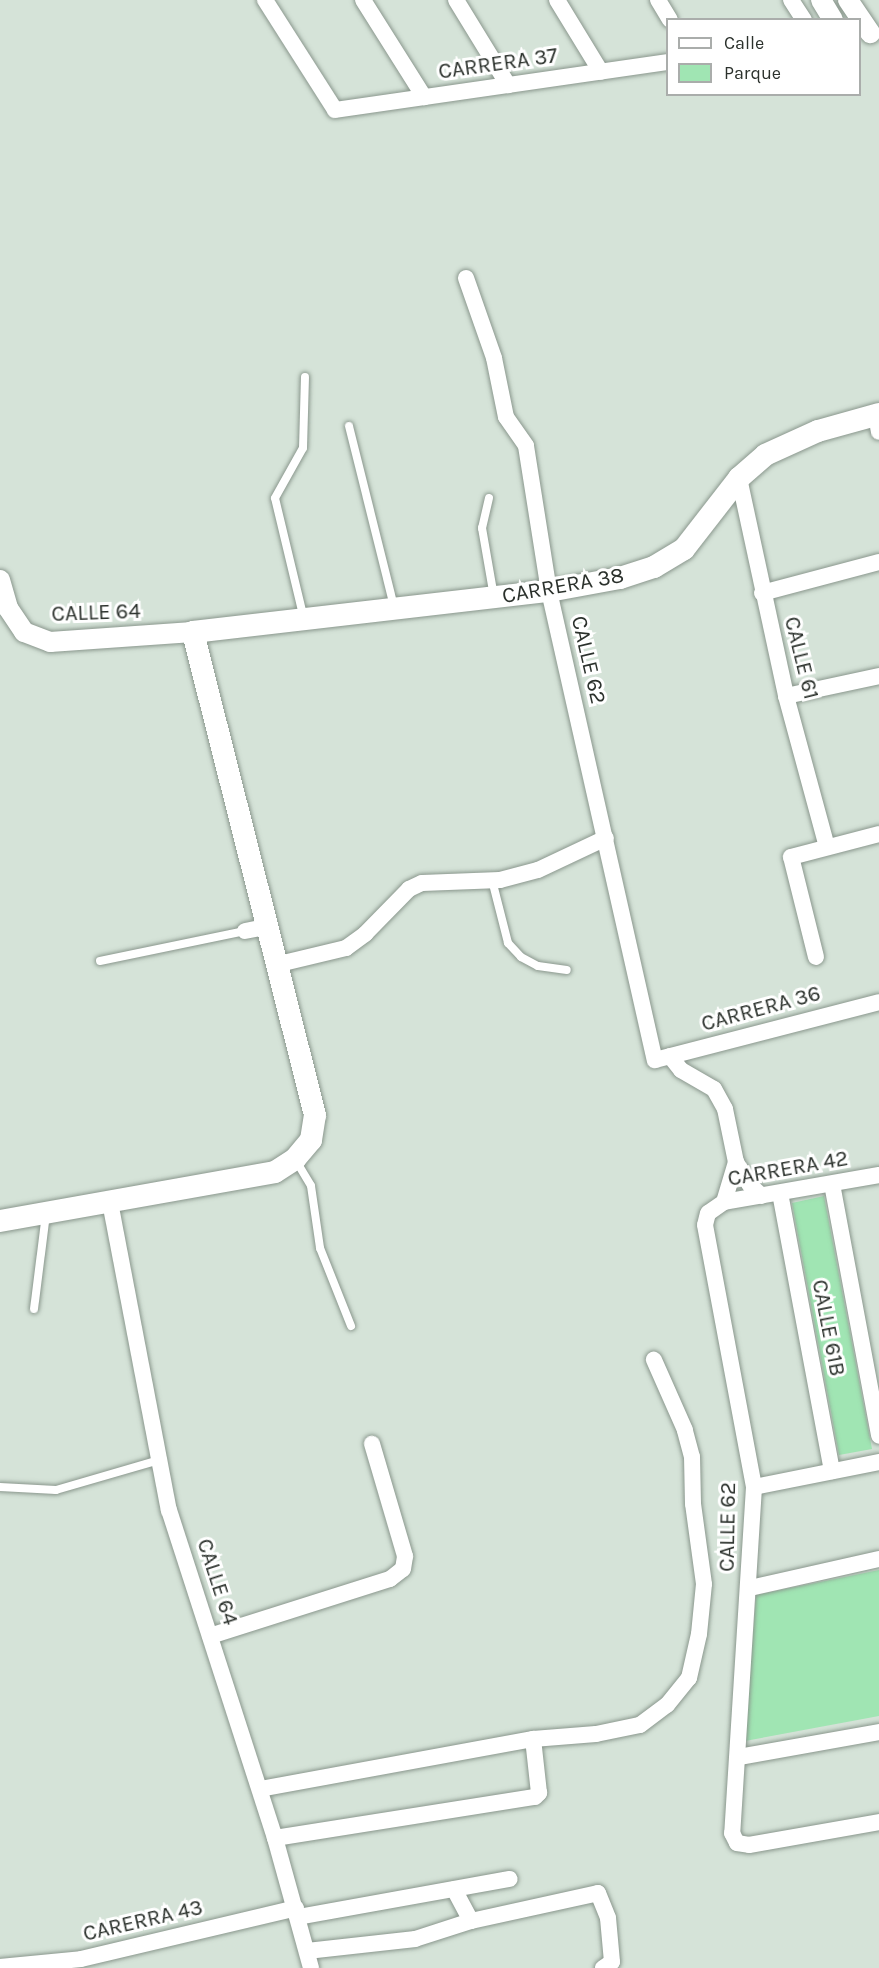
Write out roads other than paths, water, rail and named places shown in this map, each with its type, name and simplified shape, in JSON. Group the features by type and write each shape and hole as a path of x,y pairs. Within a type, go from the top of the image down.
{"main road":[{"name":"CARRERA 38","path":"192,632 494,598 620,579 654,567 684,549 739,478 765,455 790,441 878,420"},
{"path":"0,1221 275,1172 295,1159 311,1140 315,1116 275,965 255,929 192,632"}],"street":[{"path":"363,0 424,97"},
{"path":"456,0 508,85"},
{"path":"556,0 601,72"},
{"path":"658,0 669,18"},
{"path":"791,0 803,18"},
{"path":"821,0 832,18"},
{"path":"848,0 859,18"},
{"name":"CARRERA 37","path":"267,1 335,110 666,62"},
{"name":"CALLE 62","path":"465,278 494,358 506,417 526,446 549,591 606,838 663,1058"},
{"name":"CALLE 61","path":"739,478 786,696 827,847"},
{"path":"762,592 879,562"},
{"name":"CALLE 64","path":"0,580 7,617 24,632 50,642 192,632"},
{"path":"786,696 879,676"},
{"path":"816,957 791,856 879,834"},
{"path":"275,965 346,948 409,889 422,883 492,880 538,870 606,838"},
{"name":"CARRERA 36","path":"663,1058 879,1002"},
{"path":"663,1058 714,1089 725,1109 736,1162 750,1185 762,1196"},
{"path":"724,1202 736,1162"},
{"name":"CARRERA 42","path":"708,1213 724,1202 879,1175"},
{"path":"832,1184 879,1436"},
{"name":"CALLE 61B","path":"780,1193 832,1471"},
{"name":"CALLE 64","path":"110,1202 169,1510 260,1789 311,1968"},
{"name":"CALLE 62","path":"708,1213 705,1225 754,1487 750,1588 732,1833 737,1843 749,1845 879,1822"},
{"path":"260,1789 533,1739 596,1734 640,1725 667,1706 689,1678 699,1634 704,1584 692,1457 685,1430 654,1360"},
{"path":"210,1636 390,1579 403,1569 405,1556 372,1444"},
{"path":"754,1487 879,1462"},
{"path":"750,1588 879,1559"},
{"path":"738,1757 879,1732"},
{"path":"275,1838 535,1797 539,1793 533,1739"},
{"name":"CARERRA 43","path":"0,1967 81,1959 297,1913 510,1879"},
{"path":"454,1889 471,1921"},
{"path":"307,1951 407,1941 471,1921 598,1893 608,1918 612,1962 603,1968"}],"lane":[{"path":"304,619 275,498 303,448 305,377"},
{"path":"349,426 395,609"},
{"path":"489,498 482,528 494,598"},
{"path":"492,880 508,943 521,957 538,966 567,970"},
{"path":"100,961 255,929"},
{"path":"295,1159 311,1186 320,1248 351,1326"},
{"path":"34,1309 46,1213"},
{"path":"0,1487 56,1490 159,1460"}]}
